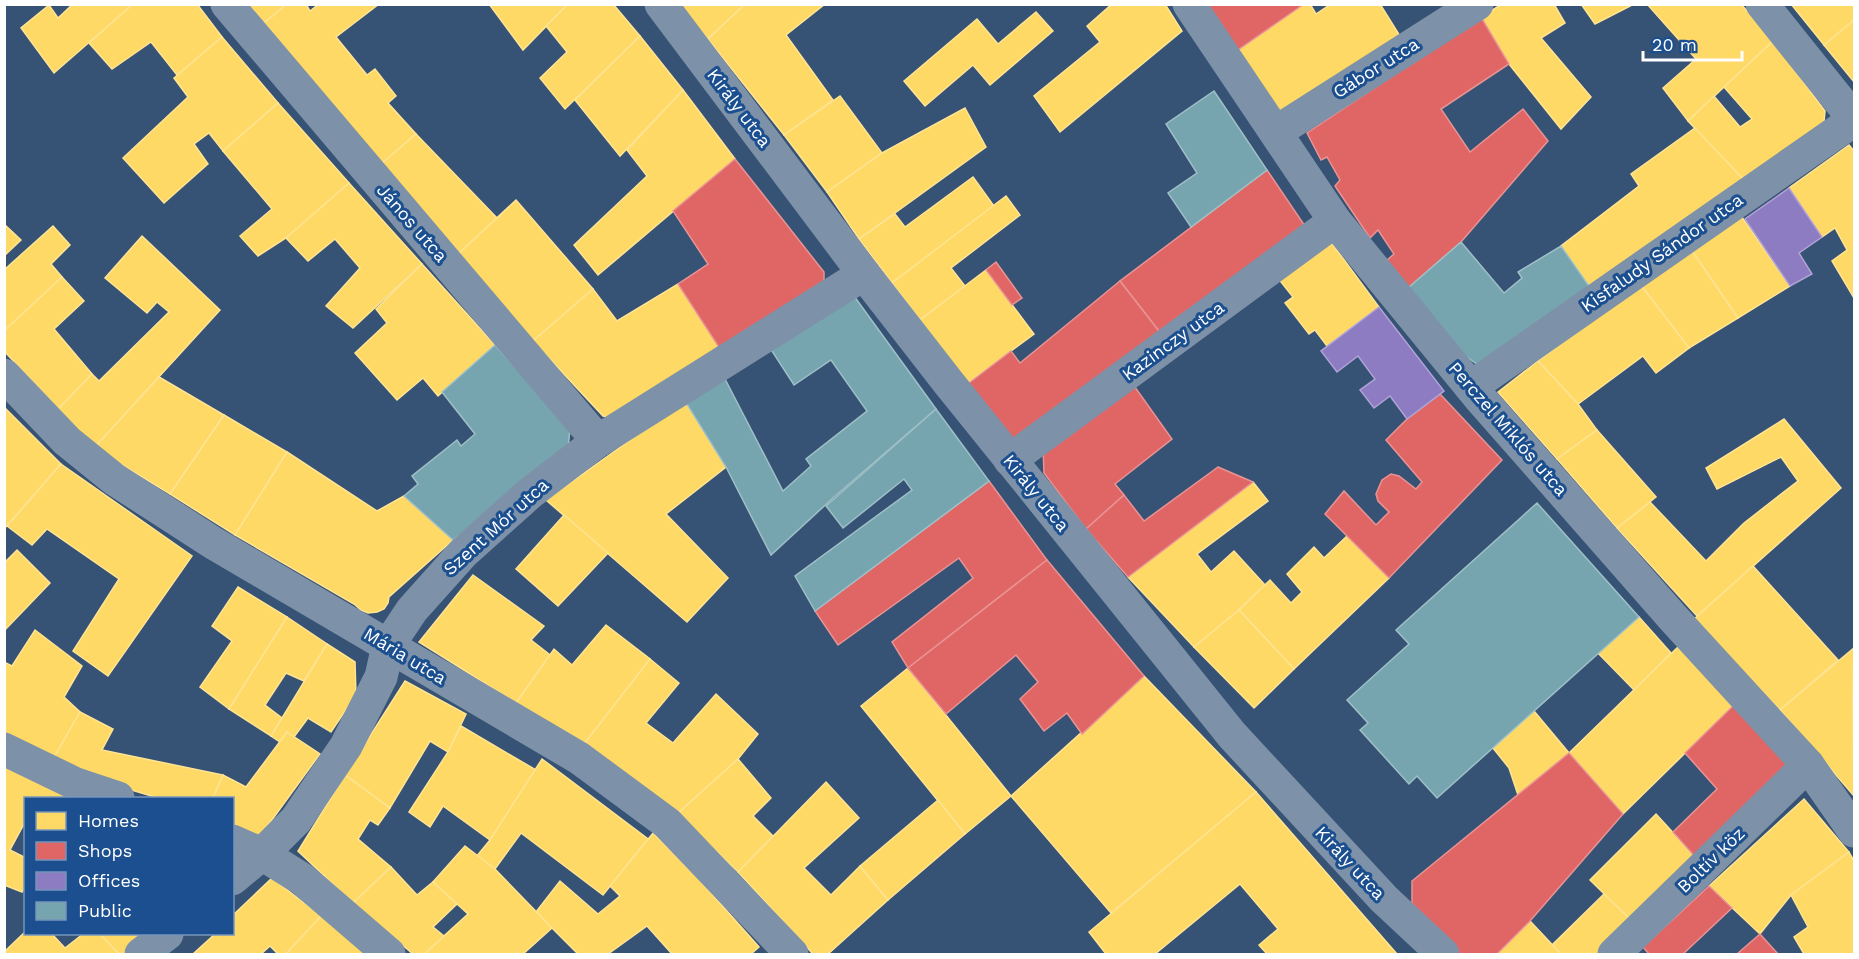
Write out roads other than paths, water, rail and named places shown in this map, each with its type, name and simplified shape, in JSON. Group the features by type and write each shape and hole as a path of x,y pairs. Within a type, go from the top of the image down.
{"street":[{"name":"János utca","path":"227,4 598,441"},
{"name":"Király utca","path":"661,4 864,274 1010,460 1232,735 1384,899 1443,954"},
{"name":"Perczel Miklós utca","path":"1189,4 1335,221 1470,387 1674,619 1808,765 1854,831"},
{"name":"Gábor utca","path":"1276,132 1477,4"},
{"path":"1762,4 1854,119"},
{"name":"Kisfaludy Sándor utca","path":"1470,387 1854,119"},
{"name":"Kazinczy utca","path":"1010,460 1335,221"},
{"name":"Szent Mór utca","path":"234,877 262,855 296,820 346,746 381,677 388,646 412,610 463,553 530,493 598,441 864,274"},
{"name":"Mária utca","path":"4,375 67,441 114,478 215,544 579,758 667,823 792,954"},
{"path":"4,749 76,784 115,797"},
{"name":"Boltív köz","path":"1614,954 1808,765"},
{"path":"234,842 262,855 302,879 388,954"},
{"path":"141,954 164,935"}]}
